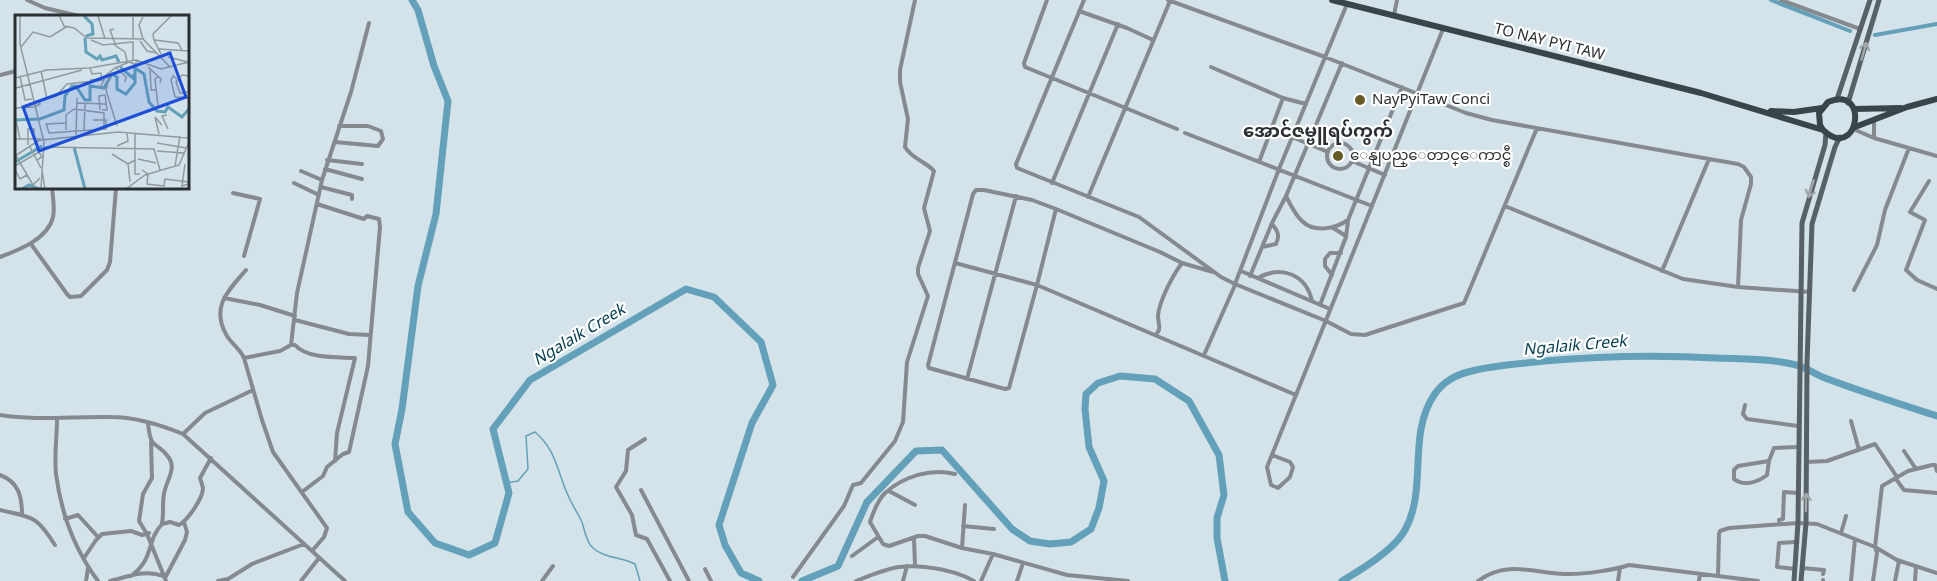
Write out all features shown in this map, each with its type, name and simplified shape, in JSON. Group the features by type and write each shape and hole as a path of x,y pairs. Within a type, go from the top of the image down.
{"main road":[{"name":"TO NAY PYI TAW","path":"1332,0 1761,110"},
{"path":"1837,99 1870,0"},
{"path":"1848,103 1879,0"},
{"path":"1794,581 1798,523 1802,223 1825,145 1824,132 1819,119 1822,108 1828,102 1837,99 1848,103 1854,109 1856,120 1854,128"},
{"path":"1761,110 1840,137 1874,120 1937,99"},
{"path":"1854,109 1908,107"},
{"path":"1761,110 1794,112 1822,108"},
{"path":"1801,581 1806,523 1807,382 1812,224 1840,137"}],"street":[{"path":"27,0 45,8 76,15"},
{"path":"793,578 844,506 853,486 861,483 895,441 903,422 907,362 928,296 918,274 918,268 930,231 924,208 934,171 930,166 914,157 905,147 908,118 900,82 900,70 915,0"},
{"path":"1047,0 1023,65 1025,67 1177,129"},
{"path":"1084,0 1016,165 1018,169 1139,217 1214,272 1235,284 1326,321 1351,334 1365,335 1464,303 1537,128"},
{"path":"1089,197 1169,0 1342,63 1466,113 1492,120 1738,164 1744,167 1752,177 1741,220 1738,287"},
{"path":"1394,16 1397,0"},
{"path":"1781,0 1861,30"},
{"path":"1204,355 1241,272 1292,137 1347,4"},
{"path":"1079,11 1118,24 1153,40"},
{"path":"291,345 297,293 322,180 351,92 369,22"},
{"path":"1052,183 1118,24"},
{"path":"1272,455 1290,462 1293,467 1290,477 1278,488 1271,485 1267,470 1272,455 1443,29"},
{"path":"1250,276 1272,223 1310,144 1342,63"},
{"path":"1211,67 1283,98 1306,104"},
{"path":"0,75 15,71"},
{"path":"1320,305 1341,253 1348,220 1402,87"},
{"path":"1259,162 1283,98"},
{"path":"1874,120 1874,138"},
{"path":"335,142 378,146 383,139 381,130 368,126 339,126"},
{"path":"1854,128 1874,138 1937,156"},
{"path":"1185,133 1372,206"},
{"path":"1292,137 1328,152"},
{"path":"1343,144 1352,153 1352,161 1342,169 1333,167 1328,160 1328,152 1335,145 1343,144"},
{"path":"1854,290 1877,245 1885,210 1909,148"},
{"path":"1662,271 1709,159"},
{"path":"327,160 362,164"},
{"path":"1352,161 1385,175"},
{"path":"325,169 362,179"},
{"path":"301,171 322,180"},
{"path":"1929,181 1910,212 1925,220 1906,270 1917,280 1937,289"},
{"path":"294,183 319,195"},
{"path":"321,187 352,195 352,199"},
{"path":"0,257 31,244 47,228 54,214 52,189"},
{"path":"31,244 67,294 70,297 81,296 102,277 110,262 116,189"},
{"path":"1056,209 1009,388 1005,389 968,379 928,366 974,191 981,189 1016,196 1056,209 1182,263 1214,272"},
{"path":"233,193 260,199 244,256"},
{"path":"968,379 1016,196"},
{"path":"1286,196 1303,223 1317,228 1333,228 1348,220"},
{"path":"302,492 323,476 327,467 349,452 368,366 373,285 378,257 379,219 367,216 364,219 317,204"},
{"path":"1505,206 1694,282 1800,293 1810,292"},
{"path":"1279,208 1294,211"},
{"path":"1262,247 1276,244 1278,233 1272,223"},
{"path":"1333,228 1346,237"},
{"path":"1332,275 1325,266 1325,259 1330,253 1341,253"},
{"path":"955,263 1037,285 1296,396"},
{"path":"1156,335 1159,330 1160,308 1173,274 1182,263"},
{"path":"1801,264 1811,264"},
{"path":"246,270 224,297 220,308 221,318 227,335 244,358 273,452 327,528 321,541 312,551"},
{"path":"1241,272 1330,309"},
{"path":"1257,279 1266,273 1276,272 1297,278 1303,281 1312,302"},
{"path":"224,297 260,305 349,334 370,335"},
{"path":"244,358 280,351 295,345 307,354 355,358 337,433 335,462"},
{"path":"183,434 205,413 253,390"},
{"path":"1745,405 1743,414 1747,419 1798,426"},
{"path":"0,415 37,419 112,417 148,423 183,434 345,581"},
{"path":"57,419 56,474 65,519 88,567 98,581"},
{"path":"1851,421 1859,450"},
{"path":"148,423 152,478 143,494 139,521 147,534 165,579"},
{"path":"645,439 628,450 626,471 616,487 632,515 636,535 647,539 670,581"},
{"path":"84,558 102,534 134,532 142,535 156,530 162,524 164,495 172,466 170,458 151,442"},
{"path":"1807,462 1827,461 1875,444 1904,490 1937,493"},
{"path":"1769,461 1738,466 1734,470 1734,479 1744,484 1763,478 1767,475 1774,448 1798,447"},
{"path":"1904,452 1916,469"},
{"path":"162,524 179,525 184,522 201,495 203,487 200,478 211,458"},
{"path":"206,470 219,465"},
{"path":"1873,581 1882,486 1916,469 1935,465 1937,471"},
{"path":"955,474 946,471 919,474 889,491 877,505 870,522 883,544 889,546 918,536 925,536 1067,575 1128,581"},
{"path":"0,475 6,477 21,493 22,515"},
{"path":"641,490 689,581"},
{"path":"889,491 915,505"},
{"path":"1780,524 1779,520 1783,519 1784,492 1798,493"},
{"path":"962,548 965,506"},
{"path":"0,510 39,522 55,545"},
{"path":"164,513 175,524"},
{"path":"65,519 78,515 98,537"},
{"path":"1841,533 1846,516"},
{"path":"165,579 185,540 187,532 184,522"},
{"path":"1718,576 1720,531 1729,528 1798,523 1817,524 1875,547 1899,561 1937,573"},
{"path":"142,526 156,530"},
{"path":"134,532 142,526"},
{"path":"963,526 994,529"},
{"path":"130,576 142,566 151,548 156,530"},
{"path":"852,556 878,537"},
{"path":"914,539 915,565"},
{"path":"1851,581 1855,539"},
{"path":"1795,569 1778,567 1779,543 1797,542"},
{"path":"218,581 228,579 252,564 304,544"},
{"path":"981,581 993,554"},
{"path":"301,581 320,558"},
{"path":"1895,581 1899,561"},
{"path":"1017,581 1023,563"},
{"path":"856,581 885,569 915,565 961,573 974,581"},
{"path":"1478,581 1486,575 1506,568 1569,574 1629,565 1758,581"},
{"path":"542,581 553,566"},
{"path":"903,581 907,566"},
{"path":"86,581 88,567"},
{"path":"1916,567 1916,581"},
{"path":"1618,581 1620,568"},
{"path":"1802,568 1824,570 1823,574"},
{"path":"705,569 711,581"},
{"path":"110,581 151,573 165,579"},
{"path":"1699,581 1700,574"}],"waterway":[{"name":"Ngalaik Creek","path":"412,0 418,10 434,66 448,101 436,214 418,286 402,409 395,444 408,512 435,543 469,555 495,543 509,493 493,429 530,380 686,289 714,297 761,342 773,385 752,423 719,525 725,545 741,573 759,581"},
{"path":"1771,0 1850,31"},
{"path":"1875,35 1937,24"},
{"name":"Ngalaik Creek","path":"1342,581 1386,552 1405,530 1412,514 1421,427 1426,411 1434,395 1442,386 1466,372 1508,365 1608,357 1673,356 1764,360 1796,365 1825,378 1937,416"},
{"name":"Ngalaik Creek","path":"802,581 838,566 867,502 916,451 942,450 1012,529 1030,541 1050,544 1071,542 1091,529 1099,508 1104,481 1089,447 1085,409 1086,394 1098,383 1120,376 1155,379 1189,401 1219,455 1224,495 1217,518 1217,538 1225,581"},
{"path":"507,483 518,481 528,469 526,436 535,432 552,453 591,546 602,554 635,564 640,581"}],"place":[{"name":"NayPyiTaw Conci","path":"1360,100"},
{"name":"ေနျပည္ေတာင္ေကာင္စီ","path":"1338,156"}],"district":[{"name":"အောင်ဇမ္ဗူရပ်ကွက်","path":"1318,132"}]}
